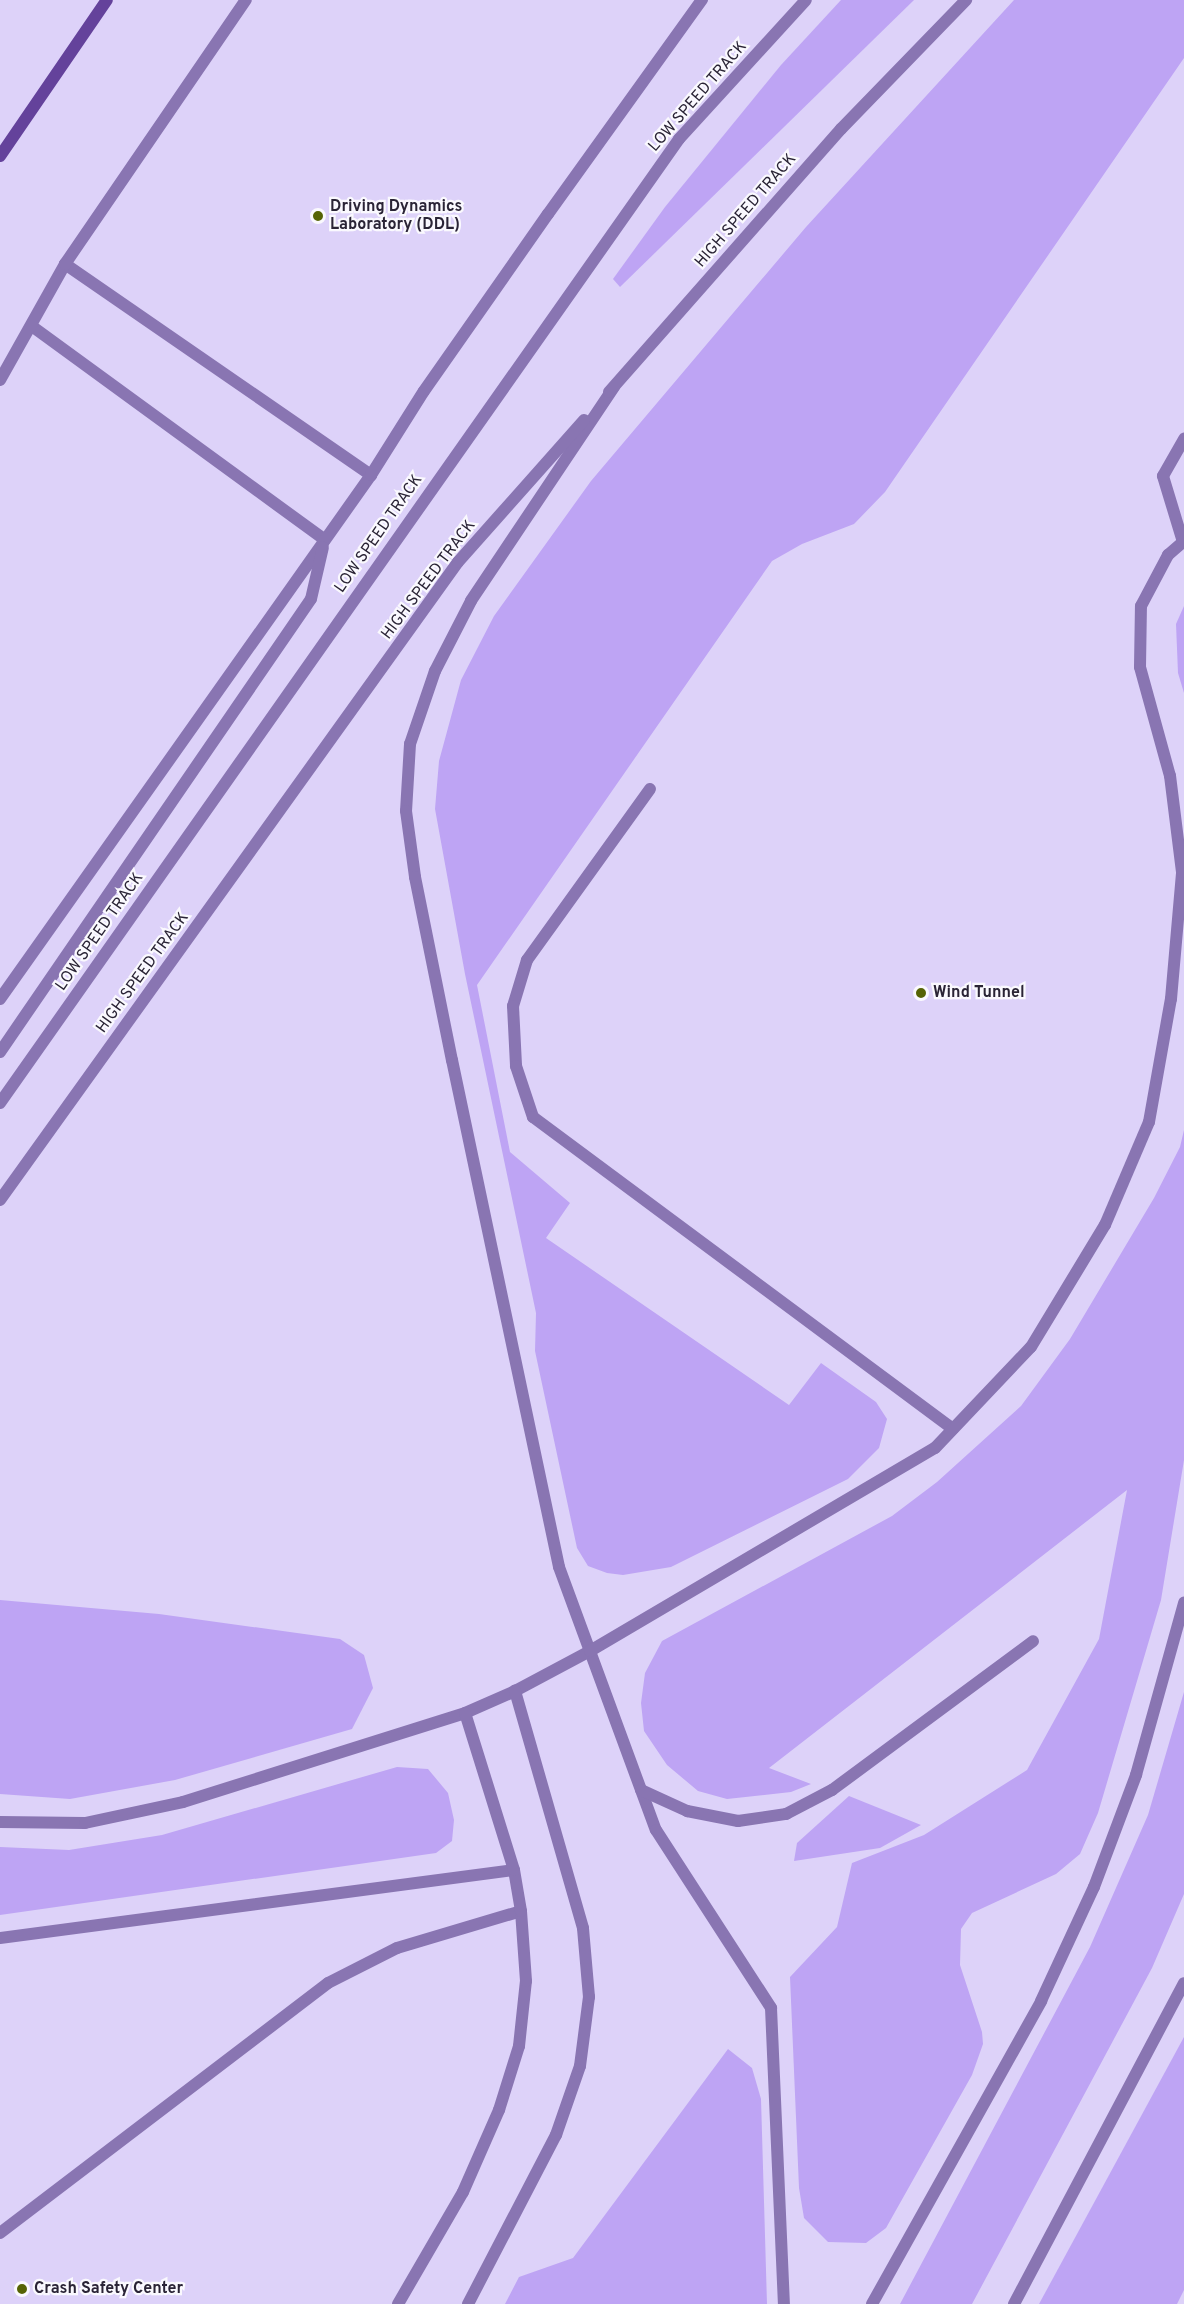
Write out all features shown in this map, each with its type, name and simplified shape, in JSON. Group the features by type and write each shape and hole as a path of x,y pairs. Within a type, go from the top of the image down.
{"main road":[{"path":"0,156 107,0"}],"lane":[{"path":"0,380 33,327 65,264 246,0"},
{"path":"0,999 371,475 430,382 702,0"},
{"name":"LOW SPEED TRACK","path":"0,1103 678,139 806,0"},
{"name":"HIGH SPEED TRACK","path":"0,1200 458,562 841,129 966,0"},
{"path":"65,264 371,475"},
{"path":"33,327 325,540"},
{"path":"614,387 471,601 435,670 410,744 406,811 415,877 449,1048 559,1567 656,1830 771,2008 784,2304"},
{"path":"0,1822 85,1823 183,1802 465,1713 515,1691 590,1651 935,1448 1031,1347 1105,1225 1149,1122 1171,999 1182,872 1170,776 1140,667 1141,606 1168,555 1183,541 1163,476 1184,439"},
{"path":"0,1052 311,599 325,540"},
{"path":"650,789 527,960 513,1006 516,1066 533,1117 953,1429"},
{"path":"872,2304 1041,2001 1094,1887 1136,1775 1184,1603"},
{"path":"641,1790 687,1811 738,1821 786,1814 832,1790 1033,1641"},
{"path":"468,2304 556,2135 580,2066 590,1996 583,1929 515,1691"},
{"path":"398,2304 463,2192 499,2110 519,2046 526,1981 521,1911 514,1870 465,1713"},
{"path":"0,1938 514,1870"},
{"path":"0,2233 328,1983 397,1948 521,1911"},
{"path":"1014,2304 1184,1983"}],"shaded area":[{"path":"841,0 914,0 620,287 613,279 665,207 781,65"},
{"path":"1014,0 1184,0 1184,58 885,492 854,524 802,544 772,561 477,985 510,1152 570,1203 546,1238 789,1405 821,1363 876,1402 887,1419 879,1448 848,1479 671,1567 623,1575 607,1573 588,1566 577,1548 535,1351 536,1313 465,974 435,809 439,761 461,680 494,616 591,481 806,227"},
{"path":"1184,606 1184,693 1178,673 1176,624"},
{"path":"1184,1130 1184,1460 1161,1600 1098,1813 1080,1854 1056,1874 972,1913 961,1929 960,1965 982,2032 983,2044 972,2075 886,2228 866,2243 828,2242 804,2218 799,2188 790,1977 837,1927 852,1863 924,1835 1027,1770 1099,1639 1127,1490 769,1768 811,1784 791,1792 727,1799 698,1791 667,1765 644,1731 641,1703 645,1673 662,1641 892,1516 937,1482 1021,1406 1070,1339 1154,1198 1180,1147"},
{"path":"0,1600 159,1614 340,1639 364,1655 373,1688 352,1729 175,1780 70,1799 0,1794"},
{"path":"1184,1692 1184,1894 1152,1968 972,2304 900,2304 1090,1947 1148,1815"},
{"path":"397,1767 428,1769 448,1793 454,1820 452,1841 436,1853 0,1915 0,1847 69,1850 162,1835"},
{"path":"849,1796 921,1825 880,1848 794,1861 797,1843"},
{"path":"1184,2037 1184,2290 1177,2304 1039,2304"},
{"path":"728,2049 752,2068 761,2099 767,2304 505,2304 519,2277 573,2258"}],"place":[{"name":"Driving Dynamics Laboratory (DDL)","path":"318,216"},
{"name":"Wind Tunnel","path":"921,993"},
{"name":"Crash Safety Center","path":"22,2289"}]}
